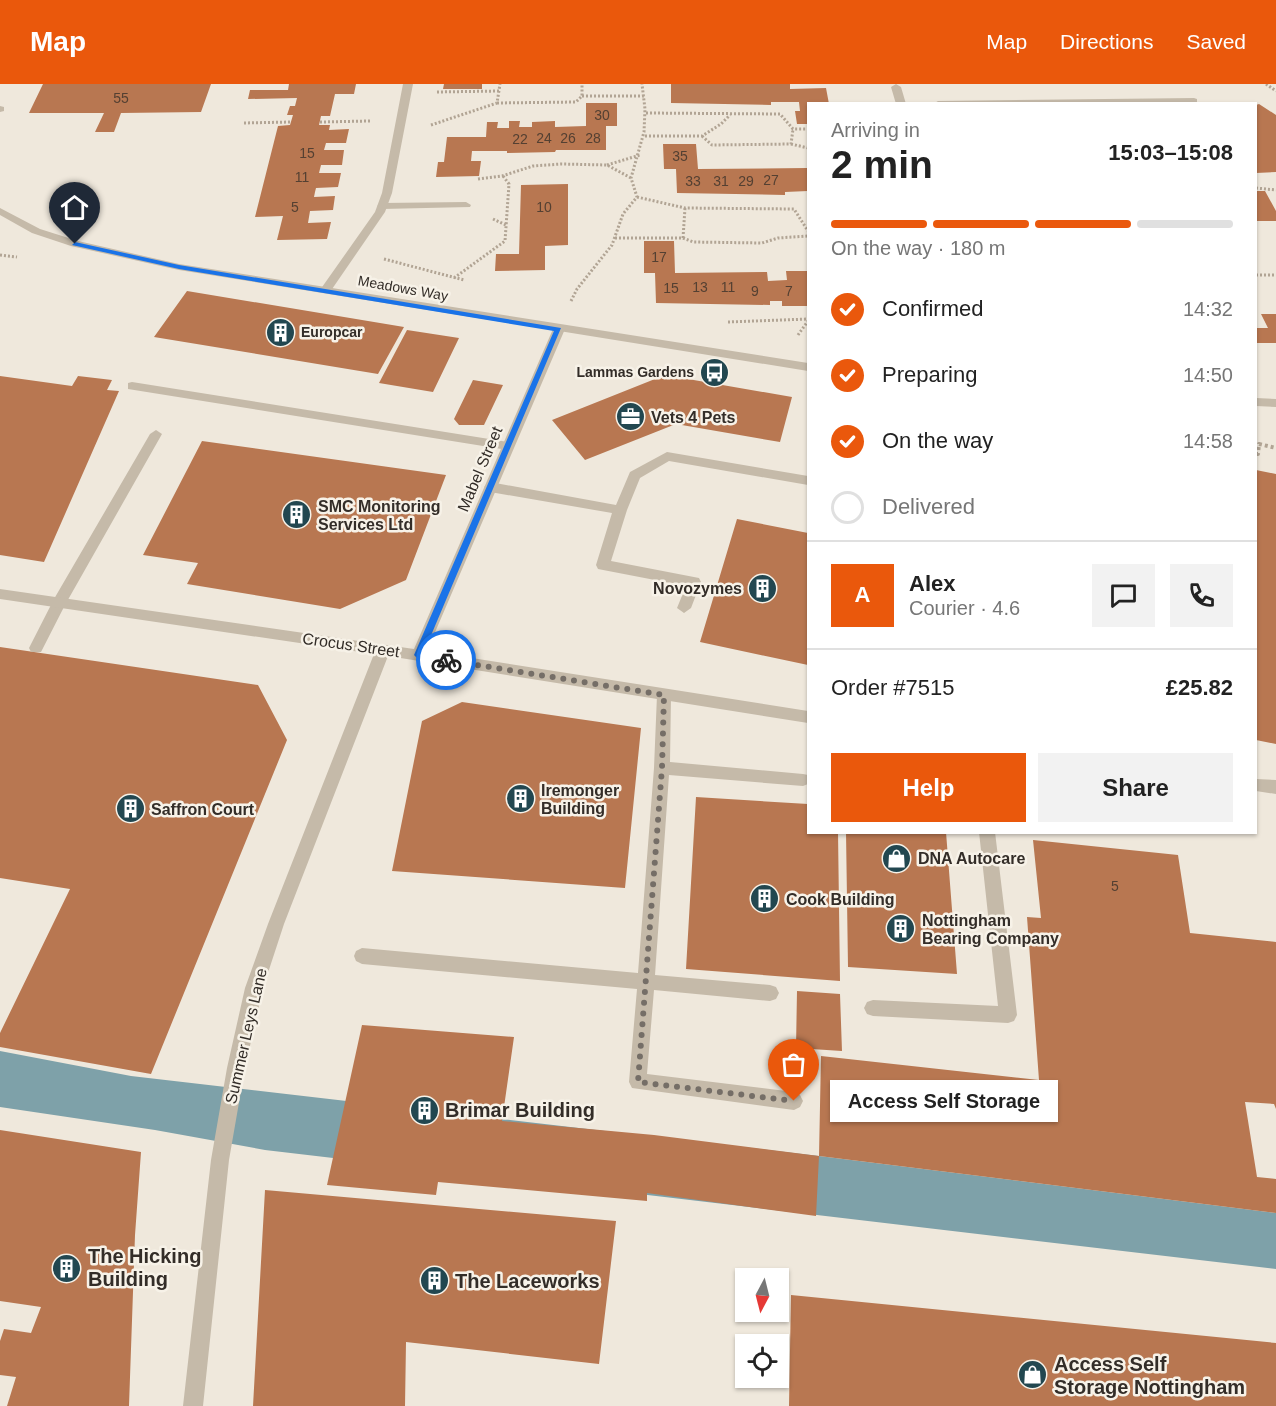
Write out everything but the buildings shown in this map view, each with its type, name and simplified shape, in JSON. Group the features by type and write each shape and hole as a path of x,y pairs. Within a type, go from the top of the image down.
{"street":[{"path":"896,87 900,102"},
{"path":"326,290 382,206 387,193 407,88"},
{"path":"1136,102 1194,101"},
{"path":"382,206 466,205"},
{"name":"Meadows Way","path":"0,210 36,231 92,248 179,267 807,367"},
{"name":"Mabel Street","path":"418,655 559,329"},
{"path":"132,386 508,446"},
{"path":"1257,402 1276,403"},
{"path":"36,648 59,603 156,434"},
{"path":"684,608 694,582 603,565 620,510 635,475 667,456 807,480"},
{"path":"490,487 620,510"},
{"name":"Crocus Street","path":"0,594 418,655 807,717"},
{"name":"Summer Leys Lane","path":"194,1406 220,1160 236,1068 254,988 276,924 383,650"},
{"path":"664,695 662,768 638,1082 794,1101"},
{"path":"662,768 803,780"},
{"path":"1257,785 1276,787"},
{"path":"873,1008 1008,1015 987,834"},
{"path":"362,956 770,993"}],"path":[{"path":"497,103 500,84"},
{"path":"582,84 582,96"},
{"path":"637,197 631,178 641,155 645,136 646,113 642,84"},
{"path":"1266,84 1276,91"},
{"path":"407,88 499,91"},
{"path":"397,139 454,116 497,103 569,104 576,102 582,96 645,96"},
{"path":"646,113 780,114 793,129 791,144"},
{"path":"645,136 702,136 721,124 731,114"},
{"path":"320,122 400,120"},
{"path":"244,123 291,122"},
{"path":"793,129 807,129"},
{"path":"702,136 712,145 791,144 807,148"},
{"path":"470,179 502,176 534,166 607,165 641,155"},
{"path":"607,165 631,178"},
{"path":"454,278 505,241 509,184 502,176"},
{"path":"1257,188 1276,190"},
{"path":"637,197 685,208 794,209 807,229"},
{"path":"559,329 577,289 612,245 623,214 637,197"},
{"path":"683,238 685,208"},
{"path":"615,238 683,238 693,242 762,243 778,238 807,236"},
{"path":"1257,275 1276,275"},
{"path":"728,322 807,320"},
{"path":"797,335 807,321"},
{"path":"1257,454 1258,444 1276,448"}],"water":[{"path":"0,1051 131,1076 819,1156 1276,1213 1276,1269 265,1150 155,1130 0,1107"}],"way so far":[{"path":"446,660 664,695 662,768 638,1082 794,1101"}],"place":[{"name":"Europcar","path":"280,332"},
{"name":"Lammas Gardens","path":"715,372"},
{"name":"Vets 4 Pets","path":"630,417"},
{"name":"SMC Monitoring Services Ltd","path":"297,515"},
{"name":"Novozymes","path":"763,588"},
{"name":"Iremonger Building","path":"520,799"},
{"name":"Saffron Court","path":"130,809"},
{"name":"DNA Autocare","path":"897,858"},
{"name":"Cook Building","path":"765,899"},
{"name":"Nottingham Bearing Company","path":"901,929"},
{"name":"Access Self Storage","path":"794,1101"},
{"name":"Brimar Building","path":"424,1110"},
{"name":"The Hicking Building","path":"67,1268"},
{"name":"The Laceworks","path":"434,1281"},
{"name":"Access Self Storage Nottingham","path":"1033,1375"}],"route":[{"path":"75,244 179,267 559,329 418,655 446,660"}]}
